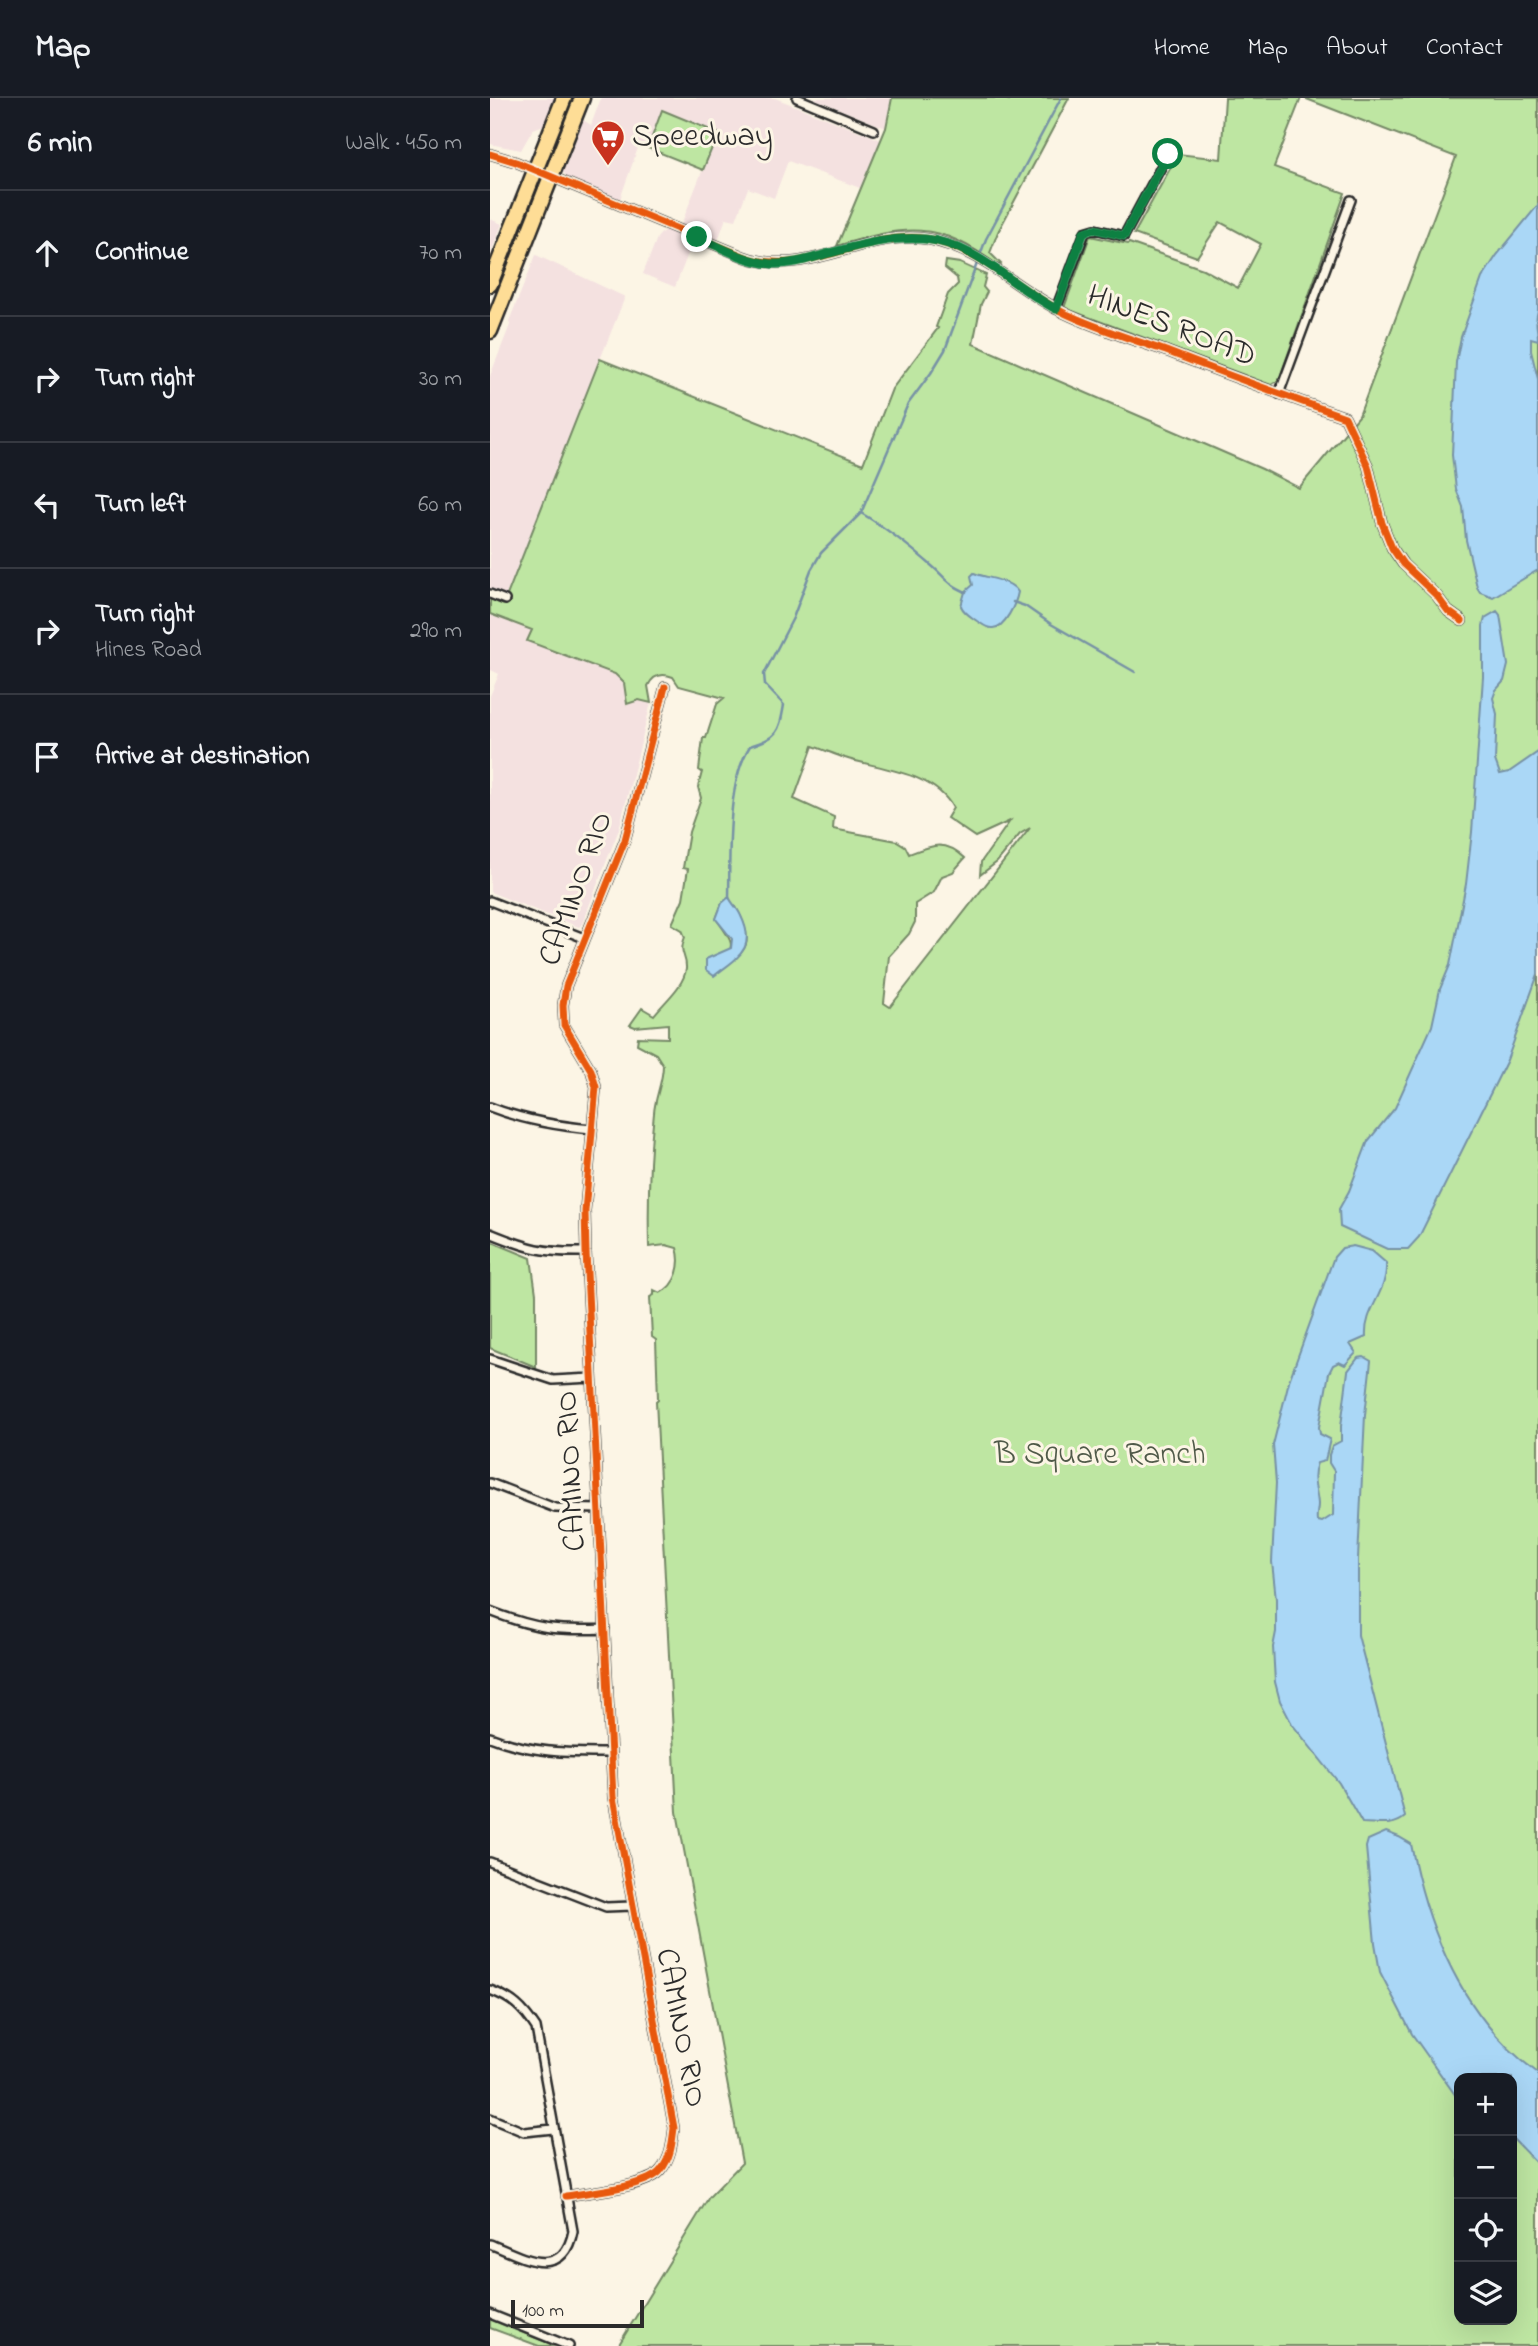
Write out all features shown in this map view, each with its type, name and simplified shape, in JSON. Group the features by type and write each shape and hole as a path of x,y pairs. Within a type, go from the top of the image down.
{"highway":[{"path":"490,284 564,98"},
{"path":"490,331 582,98"}],"street":[{"path":"797,98 874,130"},
{"name":"HINES ROAD","path":"490,154 536,170 764,263 803,261 889,240 927,239 947,244 988,263 1024,290 1056,309 1345,418 1368,466 1382,523 1392,548 1403,564 1437,596 1448,611 1462,621"},
{"path":"1056,309 1084,232 1095,229 1124,236 1168,154"},
{"path":"1279,394 1352,200"},
{"path":"490,594 505,600"},
{"name":"CAMINO RIO","path":"566,2196 642,2182 660,2172 672,2151 674,2128 616,1815 586,1252 585,1211 596,1087 591,1070 564,1025 563,1005 566,986 584,938 625,840 665,687"},
{"path":"490,901 584,938"},
{"path":"490,1107 513,1116 552,1125 592,1129"},
{"path":"490,1233 534,1250 586,1252"},
{"path":"490,1359 553,1380 592,1378"},
{"path":"490,1483 555,1508 599,1509"},
{"path":"490,1611 537,1627 562,1631 605,1629"},
{"path":"490,1737 531,1750 552,1753 611,1753"},
{"path":"490,1862 598,1905 614,1908 632,1906"},
{"path":"490,1990 512,1999 525,2011 536,2028 573,2231 570,2245 564,2255 541,2263 490,2244"},
{"path":"490,2118 524,2132 553,2129"},
{"path":"490,2314 569,2346"}],"shaded area":[{"path":"490,98 555,98 544,125 533,129 521,150 490,144"},
{"path":"601,98 775,98 881,140 860,188 788,161 774,198 748,188 736,220 726,218 718,240 681,225 717,133 662,111 648,148 639,145 620,199 567,177 563,172 583,120 591,125"},
{"path":"813,98 892,98 886,128"},
{"path":"490,219 502,224 490,255"},
{"path":"665,229 690,239 690,249 675,287 643,274 657,238"},
{"path":"536,255 625,297 506,595 490,588 490,376"},
{"path":"490,614 532,630 528,642 615,674 624,683 627,704 639,700 651,703 619,829 579,927 490,892 490,696 499,674 491,670 490,673"}],"green space":[{"path":"892,98 1069,98 998,232 990,253 1001,264 997,265 957,240 920,231 882,234 837,246 886,128"},
{"path":"1225,98 1301,98 1274,167 1345,193 1279,380 1271,385 1064,308 1090,236 1129,243 1203,269 1238,288 1261,244 1220,222 1197,257 1134,234 1178,154 1221,159"},
{"name":"B Square Ranch","path":"1304,98 1538,98 1538,2346 618,2346 709,2197 742,2163 677,1812 656,1401 656,1340 652,1337 650,1297 654,1295 654,1290 660,1293 671,1285 677,1274 679,1261 677,1248 666,1245 649,1247 651,1147 663,1065 656,1054 637,1044 638,1037 668,1038 668,1024 635,1027 630,1025 642,1008 654,1015 678,988 686,969 682,947 685,937 682,930 672,924 683,899 688,869 683,868 689,832 701,798 698,787 702,772 699,770 703,738 706,738 717,704 724,698 679,686 673,677 662,675 652,679 648,686 651,703 639,700 627,704 624,683 615,674 527,641 532,630 490,614 490,599 504,603 600,359 863,464 892,389 938,328 936,327 948,294 958,284 957,278 945,268 946,261 960,263 986,275 983,287 987,292 981,304 973,344 1262,469 1299,488 1359,416 1456,157","holes":["813,746 920,779 944,796 953,808 947,818 975,837 1010,821 981,862 980,875 997,862 1020,834 1030,828 890,1007 884,1003 889,956 909,934 915,922 915,904 934,892 942,876 953,872 965,858 945,846 925,848 909,854 905,846 897,841 833,829 834,817 794,799","722,903 736,907 743,920 747,940 745,947 734,960 714,975 731,947 728,936 716,919"]},
{"path":"662,110 718,133 703,170 648,148"},
{"path":"490,1241 531,1258 536,1294 536,1367 490,1348"},
{"path":"490,2319 556,2346 539,2346 490,2328"}],"water":[{"path":"1538,205 1538,340 1531,338 1531,351 1538,379 1538,570 1493,597 1480,592 1477,587 1466,540 1463,507 1456,489 1452,455 1456,362 1461,337 1482,278"},
{"path":"974,573 1010,584 1018,592 1009,614 997,627 985,626 967,614 961,606 965,592 973,585 971,576"},
{"path":"1497,611 1500,615 1508,665 1504,681 1493,698 1497,714 1495,760 1500,774 1509,772 1538,752 1538,974 1507,1060 1419,1237 1408,1249 1387,1249 1340,1227 1339,1209 1349,1191 1368,1141 1395,1108 1432,1026 1440,989 1450,965 1466,884 1472,832 1483,677 1483,626 1485,618"},
{"path":"729,897 740,913 747,937 746,944 737,957 714,976 706,970 706,959 731,948 732,939 716,919 722,903"},
{"path":"1353,1246 1372,1251 1386,1263 1386,1274 1369,1317 1366,1337 1350,1344 1356,1353 1345,1365 1339,1362 1333,1365 1329,1373 1319,1427 1320,1434 1330,1439 1325,1461 1317,1463 1314,1479 1318,1504 1317,1521 1322,1522 1333,1515 1334,1471 1329,1463 1329,1455 1332,1446 1341,1441 1348,1371 1358,1358 1364,1357 1371,1361 1365,1415 1358,1559 1358,1635 1405,1817 1395,1823 1385,1824 1362,1823 1339,1783 1292,1724 1280,1701 1275,1682 1273,1647 1276,1632 1272,1562 1276,1483 1273,1445 1289,1381 1334,1257 1342,1248"},
{"path":"1386,1832 1411,1844 1427,1909 1439,1941 1469,2000 1489,2027 1538,2073 1538,2165 1517,2143 1517,2073 1454,2073 1454,2094 1412,2034 1380,1972 1366,1847 1368,1840"}],"waterway":[{"path":"729,898 731,820 742,761 750,746 775,733 784,705 765,685 764,674 793,618 811,570 821,553 861,513 908,404 945,350 986,239 1061,98"},
{"path":"861,513 906,544 950,583 966,592"},
{"path":"1013,602 1025,606 1135,672"}],"cycle path":[{"path":"490,154 516,162 745,257 768,262 791,262 904,238 927,239 947,244 984,262 1053,307 1083,321 1345,417 1368,466 1382,523 1392,548 1403,564 1437,596 1448,611 1462,621"},
{"path":"566,2196 631,2185 654,2176 667,2160 674,2128 613,1797 585,1211 596,1087 591,1070 564,1025 563,1005 566,986 625,840 665,687"}],"place":[{"name":"Speedway","path":"608,167"}],"route":[{"path":"697,237 755,260 773,264 803,261 889,240 927,239 947,244 988,263 1024,290 1056,309 1084,232 1095,229 1124,236 1168,154"}]}
